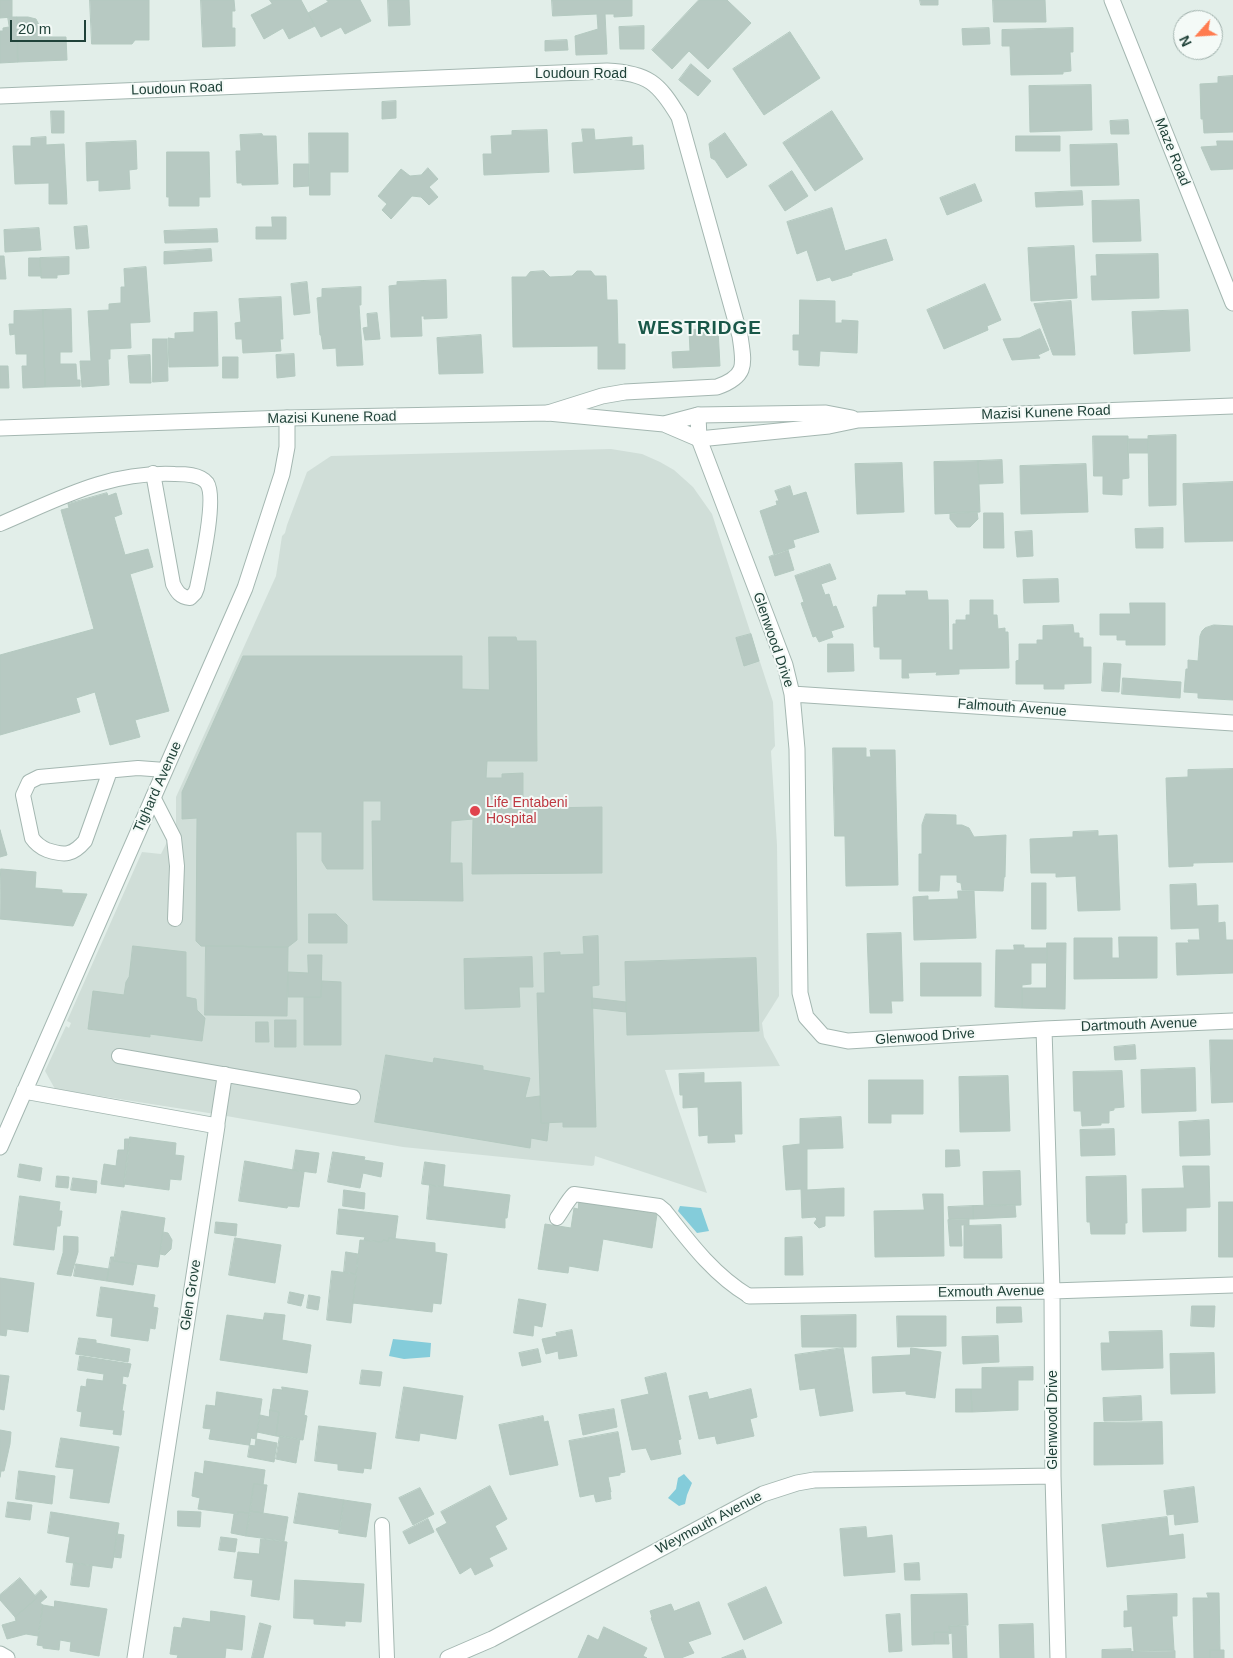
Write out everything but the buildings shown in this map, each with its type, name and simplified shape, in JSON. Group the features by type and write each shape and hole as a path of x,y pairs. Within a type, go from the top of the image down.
{"street":[{"name":"Maze Road","path":"1112,0 1233,303"},
{"name":"Loudoun Road","path":"0,96 607,71 637,74 651,82 665,95 679,117 740,336 743,354 742,368 737,377 731,382 717,387 625,392 602,396 548,413"},
{"name":"Mazisi Kunene Road","path":"0,428 287,418 548,413 664,424 699,438 829,426 858,420 1233,406"},
{"name":"Mazisi Kunene Road","path":"664,424 698,415 826,413 858,420"},
{"name":"Glenwood Drive","path":"698,415 699,438 785,665 792,694 797,750 800,993 806,1017 823,1036 848,1042 1044,1029 1052,1291 1058,1658"},
{"name":"Tighard Avenue","path":"0,1148 245,588 282,474 287,448 287,418"},
{"name":"Falmouth Avenue","path":"792,694 1233,723"},
{"name":"Dartmouth Avenue","path":"1044,1029 1233,1021"},
{"path":"24,1091 216,1126"},
{"name":"Glen Grove","path":"135,1658 216,1126"},
{"name":"Exmouth Avenue","path":"749,1296 1052,1291 1233,1285"},
{"name":"Weymouth Avenue","path":"448,1658 492,1639 763,1494 797,1483 814,1480 1054,1476"},
{"path":"0,1654 7,1658"}],"lane":[{"path":"0,524 103,482 124,476 153,473 186,474 202,478 209,489 209,518 199,580 190,598 184,598 178,593 173,584 153,473"},
{"path":"110,770 85,840 80,847 69,853 59,854 36,844 32,838 23,795 29,782 39,777 110,770 138,768 165,770"},
{"path":"153,797 174,838 177,866 175,919"},
{"path":"119,1056 353,1097"},
{"path":"216,1126 225,1074"},
{"path":"557,1218 574,1194 659,1206 714,1270 732,1286 749,1296"},
{"path":"382,1525 387,1658"}],"shaded area":[{"name":"Life Entabeni Hospital","path":"611,449 642,454 674,470 693,487 712,514 773,702 775,746 771,751 777,845 779,996 762,1023 764,1037 780,1066 665,1070 707,1193 595,1156 594,1165 592,1166 403,1147 215,1114 55,1089 45,1071 66,1026 69,1028 71,1023 67,1021 142,852 161,854 176,824 176,797 276,576 282,536 285,533 307,472 331,456"}],"water":[{"path":"680,1206 701,1208 709,1231 697,1233 678,1211"},
{"path":"393,1339 431,1343 430,1357 404,1359 389,1356"},
{"path":"684,1474 692,1483 685,1504 679,1506 668,1498 676,1489 678,1478"}],"place":[{"name":"Life Entabeni Hospital","path":"475,811"}],"district":[{"name":"WESTRIDGE","path":"700,329"}]}
